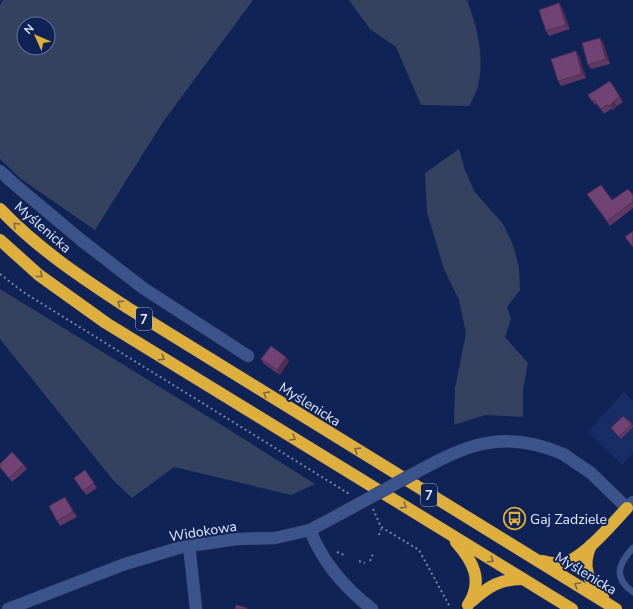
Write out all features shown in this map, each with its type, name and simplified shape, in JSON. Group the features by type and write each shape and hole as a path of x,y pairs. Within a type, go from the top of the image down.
{"highway":[{"name":"Myślenicka","path":"0,209 41,248 128,308 613,607"},
{"name":"7","path":"0,240 39,275 106,323 572,609"},
{"path":"535,560 554,563 569,562 592,544 630,508"},
{"path":"446,532 465,552 474,569 476,591 463,608"},
{"path":"592,544 587,554 587,570 592,583 613,607"},
{"path":"463,608 494,584 513,579 523,579"}],"street":[{"path":"0,171 12,184 143,288 248,356"},
{"name":"Widokowa","path":"8,609 125,564 188,545 236,539 275,538 310,530 440,459 475,445 494,441 513,441 539,445 563,454 591,473 630,508"},
{"path":"310,530 319,548 335,573 354,594 372,609"},
{"path":"188,545 196,609"}],"lane":[{"path":"633,548 624,558 620,570 620,577 627,588 633,592"}],"path":[{"path":"0,274 23,292 355,498"},
{"path":"368,506 375,510 381,527 419,550 463,608"},
{"path":"379,536 381,529"},
{"path":"337,552 344,555"},
{"path":"370,561 373,554"},
{"path":"359,561 365,563"}],"shaded area":[{"path":"3,0 253,0 163,122 95,230 21,179 0,159 0,5"},
{"path":"349,0 467,0 477,31 481,64 478,86 469,106 421,105 396,47 370,29"},
{"path":"459,149 465,170 474,191 503,224 513,245 519,268 520,290 507,307 511,319 505,337 528,363 523,390 523,417 485,415 454,425 455,388 466,333 459,300 444,269 427,212 425,173"},
{"path":"0,289 315,484 291,495 174,467 132,498 113,480 0,339"},
{"path":"624,392 633,401 633,453 622,465 588,432"}],"building":[{"path":"559,3 566,25 546,31 539,10"},
{"path":"600,38 606,59 588,65 582,43"},
{"path":"576,51 582,74 558,81 551,59"},
{"path":"610,81 620,97 610,106 607,105 601,109 588,95"},
{"path":"601,185 612,200 628,189 633,195 633,202 607,221 587,194"},
{"path":"633,231 633,247 625,237"},
{"path":"271,346 286,357 277,370 261,359"},
{"path":"623,416 632,424 619,437 611,428"},
{"path":"12,452 24,465 9,478 0,467 0,464"},
{"path":"85,470 94,483 83,491 74,478"},
{"path":"65,497 73,512 57,521 49,506"},
{"path":"236,605 247,608 247,609 235,609"}],"place":[{"name":"Gaj Zadziele","path":"515,519"}]}
